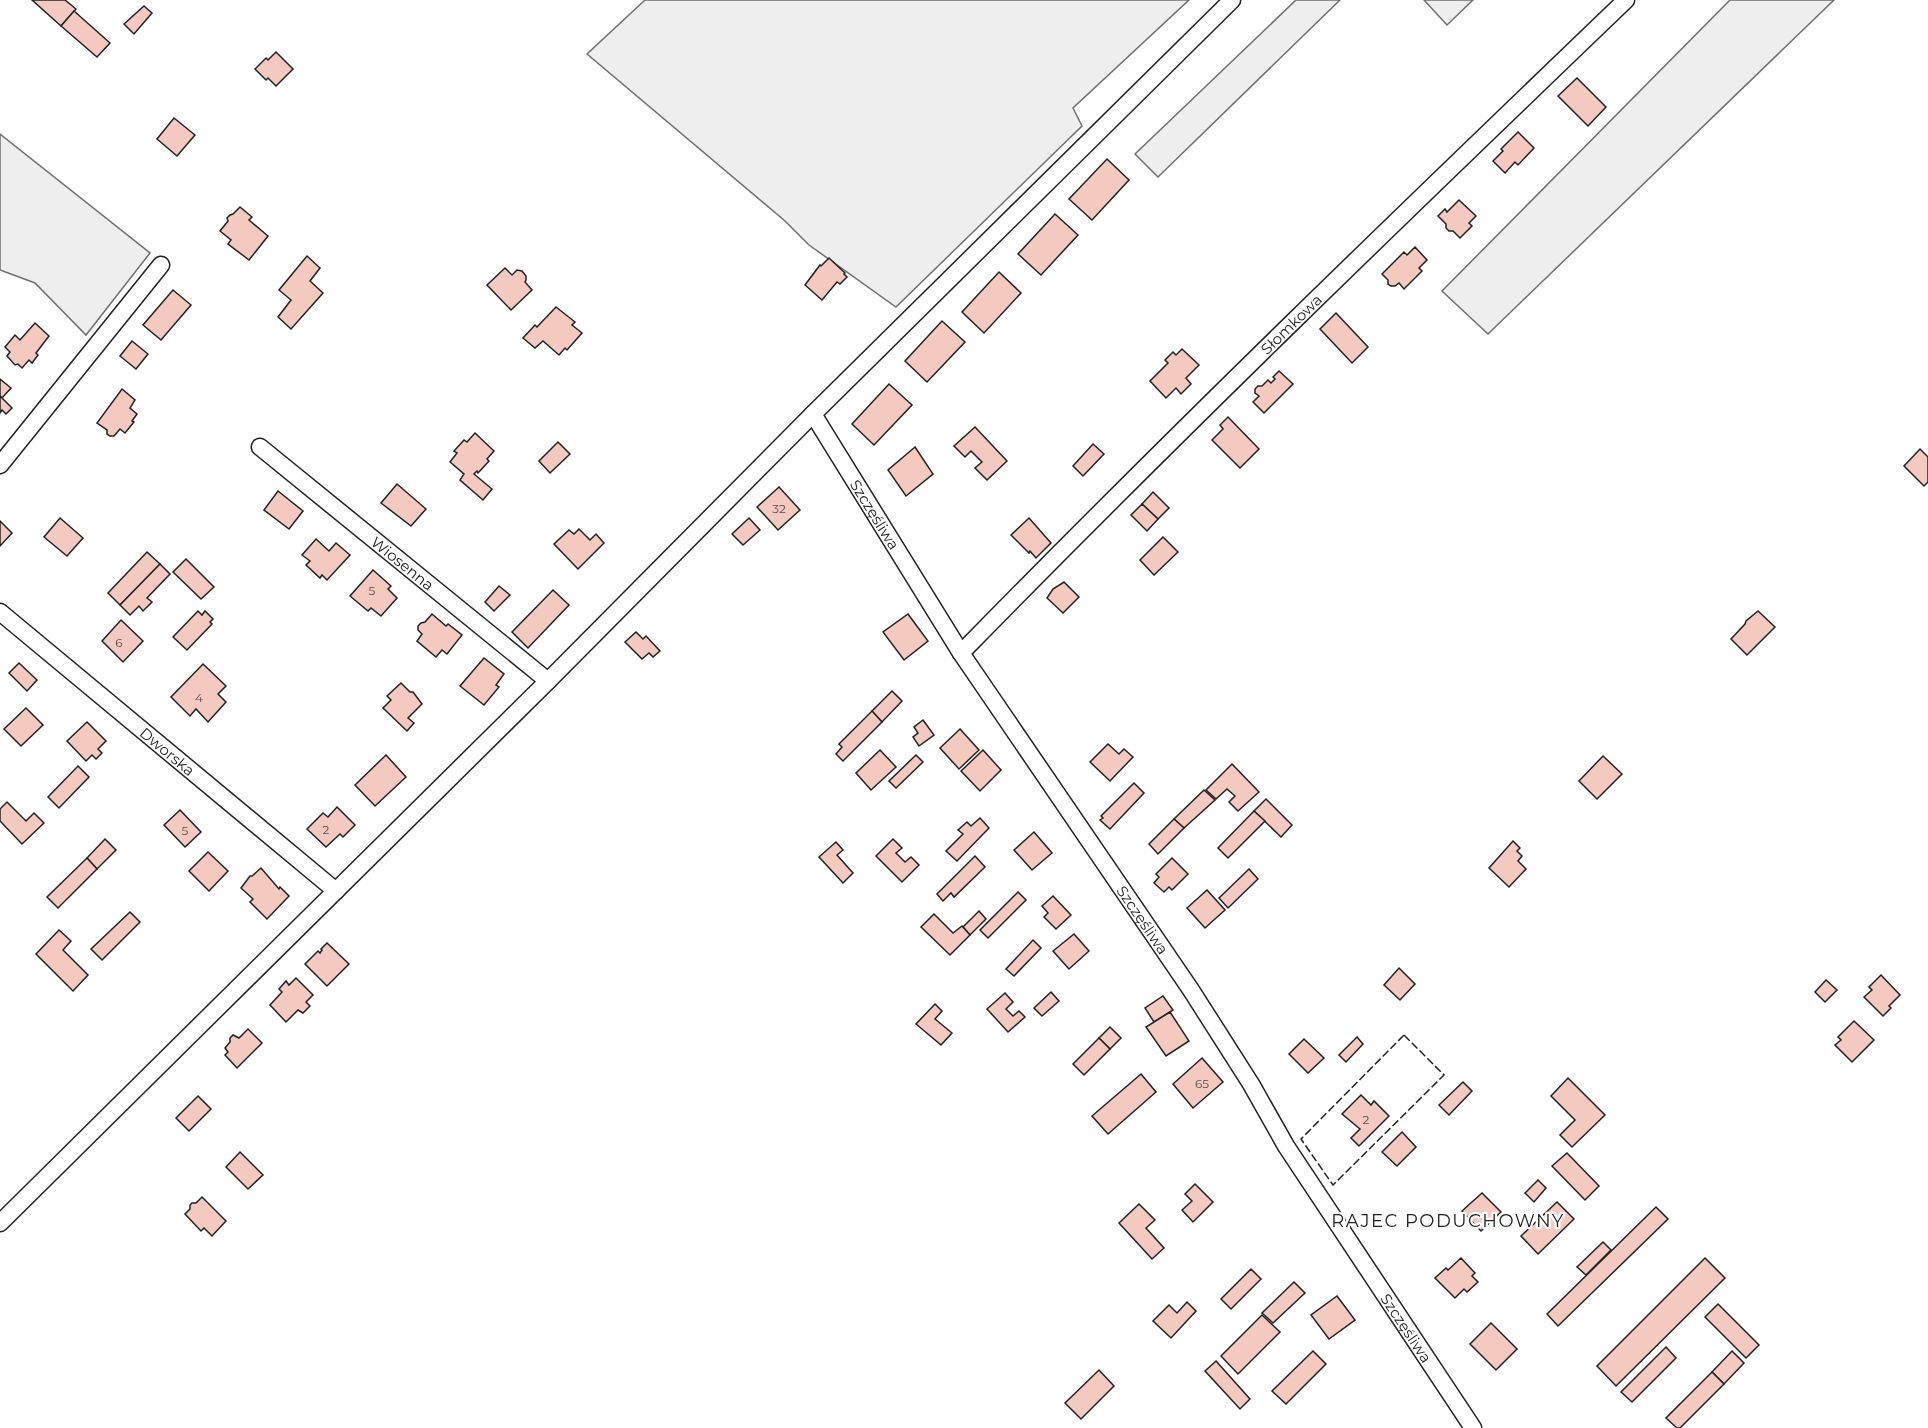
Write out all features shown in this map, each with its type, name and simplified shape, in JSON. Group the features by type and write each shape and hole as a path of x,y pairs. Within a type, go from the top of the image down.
{"street":[{"path":"0,1223 1232,0"},
{"name":"Słomkowa","path":"961,653 1096,514 1626,0"},
{"path":"0,465 161,265"},
{"name":"Szczęśliwa","path":"813,414 961,653 1191,990 1251,1084 1286,1146 1473,1428"},
{"name":"Wiosenna","path":"260,447 548,681"},
{"name":"Dworska","path":"0,612 336,891"}],"shaded area":[{"path":"645,0 1189,0 1073,108 1082,126 896,307 809,245 785,221 587,54"},
{"path":"1296,0 1340,0 1158,177 1135,154"},
{"path":"1424,0 1473,0 1447,25"},
{"path":"1730,0 1834,0 1488,334 1442,291"},
{"path":"0,134 150,253 86,335 35,283 0,270"}],"building":[{"path":"32,0 65,0 76,9 61,26"},
{"path":"144,6 152,13 134,34 124,24"},
{"path":"74,11 110,43 97,57 61,26"},
{"path":"276,52 293,69 276,86 255,69"},
{"path":"1577,78 1606,107 1588,126 1558,96"},
{"path":"174,118 195,135 177,156 157,139"},
{"path":"1518,132 1534,148 1518,165 1515,162 1505,173 1493,161"},
{"path":"1107,159 1129,180 1092,220 1069,199"},
{"path":"1459,200 1476,216 1469,223 1472,226 1460,238 1446,228 1446,224 1438,216 1445,209 1447,212"},
{"path":"240,207 252,217 249,220 268,236 249,260 228,244 231,240 220,231 228,221 227,218"},
{"path":"1055,214 1078,235 1041,275 1018,254"},
{"path":"1415,247 1427,260 1419,268 1422,271 1404,289 1399,283 1395,286 1388,284 1388,280 1382,274 1404,252 1407,255"},
{"path":"307,256 320,268 310,281 323,293 291,329 278,317 291,300 279,290"},
{"path":"829,258 847,277 840,284 837,282 822,300 805,285 820,265"},
{"path":"505,268 512,275 517,270 522,271 526,276 525,282 532,290 511,310 487,285"},
{"path":"999,272 1021,293 984,333 962,312"},
{"path":"173,290 191,305 161,340 143,325"},
{"path":"556,307 575,322 572,325 582,333 567,350 565,348 559,355 543,341 535,348 523,338"},
{"path":"1336,313 1368,347 1352,363 1320,329"},
{"path":"942,321 965,342 927,382 905,361"},
{"path":"35,323 49,336 36,353 38,355 32,363 29,360 22,368 18,364 15,365 7,356 10,352 5,347 15,335 20,340"},
{"path":"132,341 148,354 136,369 120,356"},
{"path":"1182,349 1199,365 1186,378 1191,384 1181,394 1176,388 1166,398 1150,381 1168,363 1165,360 1173,352 1176,355"},
{"path":"1279,371 1293,384 1264,413 1253,402 1259,396 1255,393 1255,389 1268,380 1271,383"},
{"path":"0,379 11,388 2,398 0,396"},
{"path":"889,384 912,405 874,445 852,424"},
{"path":"122,389 135,400 130,408 137,414 125,433 120,429 114,436 110,436 107,430 97,423"},
{"path":"0,396 12,408 6,414 2,410 0,413"},
{"path":"1228,417 1259,449 1240,468 1212,440 1223,429 1220,425"},
{"path":"975,427 1007,461 987,480 975,468 982,462 971,451 965,457 954,446"},
{"path":"475,433 494,451 487,459 489,461 478,473 477,471 474,474 492,489 483,500 460,480 464,474 450,462 457,453 454,451 464,440 467,442"},
{"path":"558,442 570,454 550,473 539,461"},
{"path":"1093,444 1104,454 1083,476 1073,466"},
{"path":"915,447 933,474 906,496 888,470"},
{"path":"1920,449 1928,457 1928,482 1924,486 1904,466"},
{"path":"397,484 426,509 411,526 381,503"},
{"path":"779,487 800,510 778,530 757,507"},
{"path":"278,491 303,511 289,529 264,510"},
{"path":"1153,492 1169,508 1158,519 1142,504"},
{"path":"1142,504 1158,519 1147,531 1131,515"},
{"path":"60,518 83,538 67,556 44,537"},
{"path":"749,518 760,530 743,545 732,534"},
{"path":"1029,518 1051,543 1036,558 1011,535"},
{"path":"0,521 12,533 0,546"},
{"path":"579,529 590,540 596,534 604,543 578,569 554,544 569,530 574,534"},
{"path":"1163,537 1178,552 1154,575 1140,560"},
{"path":"316,539 329,551 336,543 350,555 327,580 322,575 320,578 306,565 310,561 302,555"},
{"path":"147,552 160,564 120,605 108,593"},
{"path":"186,559 214,587 201,599 173,572"},
{"path":"160,564 170,574 147,598 152,602 143,611 139,606 130,615 120,605"},
{"path":"373,570 391,586 388,589 397,598 381,616 371,608 368,611 350,596"},
{"path":"1064,582 1079,597 1063,613 1047,598 1053,589"},
{"path":"499,586 510,595 494,611 485,602"},
{"path":"553,590 569,605 528,648 512,632"},
{"path":"198,611 202,615 205,611 213,619 210,622 212,624 187,650 173,637"},
{"path":"1758,611 1775,627 1747,655 1731,639"},
{"path":"432,614 446,626 448,624 462,635 447,654 442,650 436,657 417,641 422,634 418,626"},
{"path":"908,614 928,641 904,660 883,632"},
{"path":"121,620 143,641 123,662 102,641"},
{"path":"636,632 643,639 646,636 660,651 653,657 649,653 642,659 625,642"},
{"path":"484,658 504,674 496,685 499,687 484,705 460,686"},
{"path":"19,663 37,680 27,691 9,673"},
{"path":"203,664 226,686 218,694 226,702 208,722 196,709 190,716 171,697"},
{"path":"401,683 413,692 422,704 408,718 414,723 407,731 383,708 391,700 387,696"},
{"path":"892,691 902,701 882,722 872,711"},
{"path":"26,708 43,725 21,746 4,729"},
{"path":"872,711 882,722 843,761 836,754 842,747 839,744"},
{"path":"923,720 934,735 919,746 913,737 918,733 914,727"},
{"path":"87,722 106,741 98,749 102,753 96,759 92,755 86,761 67,741"},
{"path":"960,729 979,750 959,769 940,748"},
{"path":"1108,744 1119,754 1124,749 1133,757 1110,781 1090,762"},
{"path":"880,750 896,767 871,790 856,773"},
{"path":"983,750 1001,770 980,791 961,771"},
{"path":"386,755 406,777 375,806 355,785"},
{"path":"916,755 923,762 896,788 889,781"},
{"path":"1603,756 1622,774 1597,799 1579,781"},
{"path":"1232,764 1259,792 1238,811 1229,802 1235,796 1227,789 1216,799 1206,790"},
{"path":"78,766 89,777 59,808 48,797"},
{"path":"1134,783 1144,793 1110,829 1100,820 1103,818 1101,816"},
{"path":"1204,790 1215,800 1184,828 1174,819"},
{"path":"1266,799 1292,825 1281,837 1254,811"},
{"path":"7,802 26,821 34,813 44,823 22,844 0,821 0,809"},
{"path":"337,807 355,825 343,837 340,834 326,847 307,829 323,813 328,817"},
{"path":"180,810 201,832 185,847 164,825"},
{"path":"1254,811 1265,821 1228,858 1218,848"},
{"path":"980,818 989,828 957,861 946,851 963,834 958,830 967,822 971,826"},
{"path":"1174,819 1184,828 1158,854 1149,844"},
{"path":"1034,832 1052,853 1032,870 1014,850"},
{"path":"105,839 116,850 97,869 87,858"},
{"path":"893,839 902,848 896,853 905,862 911,857 919,865 902,882 876,856"},
{"path":"1513,841 1520,848 1517,851 1522,856 1518,861 1526,869 1509,887 1489,868"},
{"path":"836,842 843,850 837,855 853,873 843,883 819,857"},
{"path":"208,852 228,871 209,891 189,871"},
{"path":"975,856 985,867 954,897 951,893 943,901 937,894"},
{"path":"87,858 97,869 58,908 47,897"},
{"path":"1172,858 1188,874 1172,890 1169,887 1164,892 1154,883 1159,877 1156,874"},
{"path":"261,868 279,889 280,887 289,896 267,919 250,902 253,899 241,888 250,876"},
{"path":"1249,869 1258,879 1228,908 1219,898"},
{"path":"1207,890 1225,910 1205,928 1187,908"},
{"path":"1018,892 1026,900 988,938 980,930"},
{"path":"1053,896 1071,915 1056,929 1044,917 1048,913 1042,906"},
{"path":"979,911 986,919 970,935 963,927"},
{"path":"130,912 140,922 102,960 91,949"},
{"path":"934,914 953,933 962,926 970,935 950,955 921,927"},
{"path":"59,930 71,941 63,950 88,975 73,991 36,954"},
{"path":"1074,934 1089,951 1069,969 1053,951"},
{"path":"1033,940 1041,948 1014,976 1006,969"},
{"path":"327,943 349,964 327,986 305,964 318,951 320,953"},
{"path":"1399,968 1415,984 1400,1000 1384,985"},
{"path":"1881,975 1900,995 1883,1016 1864,997 1872,990 1869,987"},
{"path":"296,978 313,995 306,1002 310,1006 303,1013 298,1010 286,1022 270,1005 282,992 279,989 286,981 289,985"},
{"path":"1826,980 1837,990 1825,1002 1815,992"},
{"path":"1051,992 1059,1001 1042,1016 1034,1008"},
{"path":"1005,993 1013,1002 1006,1009 1013,1016 1019,1011 1025,1017 1008,1032 987,1009"},
{"path":"1163,996 1173,1010 1154,1022 1145,1008"},
{"path":"935,1004 942,1011 935,1019 952,1033 941,1045 916,1024"},
{"path":"1170,1012 1189,1041 1166,1056 1146,1027"},
{"path":"1854,1021 1874,1040 1852,1062 1835,1045 1841,1040 1838,1037"},
{"path":"1110,1027 1121,1038 1110,1049 1099,1038"},
{"path":"248,1029 262,1043 237,1068 225,1055 228,1052 225,1048 233,1035 239,1038"},
{"path":"1357,1037 1363,1044 1346,1062 1339,1055"},
{"path":"1099,1038 1110,1049 1084,1075 1073,1064"},
{"path":"1304,1039 1324,1058 1308,1073 1289,1054"},
{"path":"1202,1058 1223,1082 1193,1108 1173,1084"},
{"path":"1141,1074 1156,1092 1108,1134 1092,1116"},
{"path":"1568,1078 1605,1115 1572,1147 1560,1135 1575,1120 1551,1096"},
{"path":"1463,1082 1472,1091 1449,1115 1439,1105"},
{"path":"1361,1095 1371,1105 1374,1101 1389,1116 1359,1146 1351,1138 1360,1129 1342,1114"},
{"path":"198,1096 211,1109 189,1131 176,1118"},
{"path":"1402,1132 1416,1147 1397,1166 1382,1152"},
{"path":"240,1152 263,1175 248,1189 226,1167"},
{"path":"1567,1153 1599,1186 1585,1200 1552,1166"},
{"path":"1538,1180 1546,1188 1534,1202 1525,1193"},
{"path":"1195,1184 1213,1202 1193,1222 1182,1210 1192,1201 1185,1194"},
{"path":"1482,1193 1501,1212 1481,1231 1462,1211"},
{"path":"202,1197 226,1221 212,1236 204,1228 201,1231 185,1214 192,1203 196,1203"},
{"path":"1557,1202 1574,1219 1538,1254 1521,1236"},
{"path":"1139,1204 1155,1220 1146,1228 1164,1248 1152,1259 1119,1223"},
{"path":"1656,1207 1668,1219 1558,1326 1547,1314"},
{"path":"1603,1242 1611,1250 1586,1275 1577,1267"},
{"path":"1461,1258 1475,1273 1472,1276 1478,1282 1467,1292 1464,1289 1455,1298 1435,1278"},
{"path":"1705,1258 1725,1278 1616,1386 1597,1366"},
{"path":"1251,1269 1261,1279 1231,1309 1221,1299"},
{"path":"1294,1282 1305,1293 1273,1323 1262,1313"},
{"path":"1337,1296 1355,1320 1329,1339 1311,1315"},
{"path":"1187,1302 1196,1311 1171,1338 1153,1321 1169,1305 1177,1313"},
{"path":"1718,1304 1759,1345 1746,1358 1705,1317"},
{"path":"1262,1315 1280,1332 1238,1374 1221,1356"},
{"path":"1491,1323 1517,1349 1496,1370 1470,1344"},
{"path":"1666,1347 1676,1358 1632,1402 1621,1392"},
{"path":"1313,1351 1326,1364 1286,1404 1272,1391"},
{"path":"1732,1351 1744,1363 1724,1384 1712,1372"},
{"path":"1216,1361 1250,1399 1240,1409 1205,1371"},
{"path":"1099,1370 1114,1386 1081,1419 1065,1403"},
{"path":"1712,1372 1724,1384 1680,1428 1677,1428 1666,1418"}],"fence":[{"path":"1404,1035 1444,1075 1333,1185 1301,1139 1404,1035"}],"district":[{"name":"RAJEC PODUCHOWNY","path":"1448,1221"}]}
